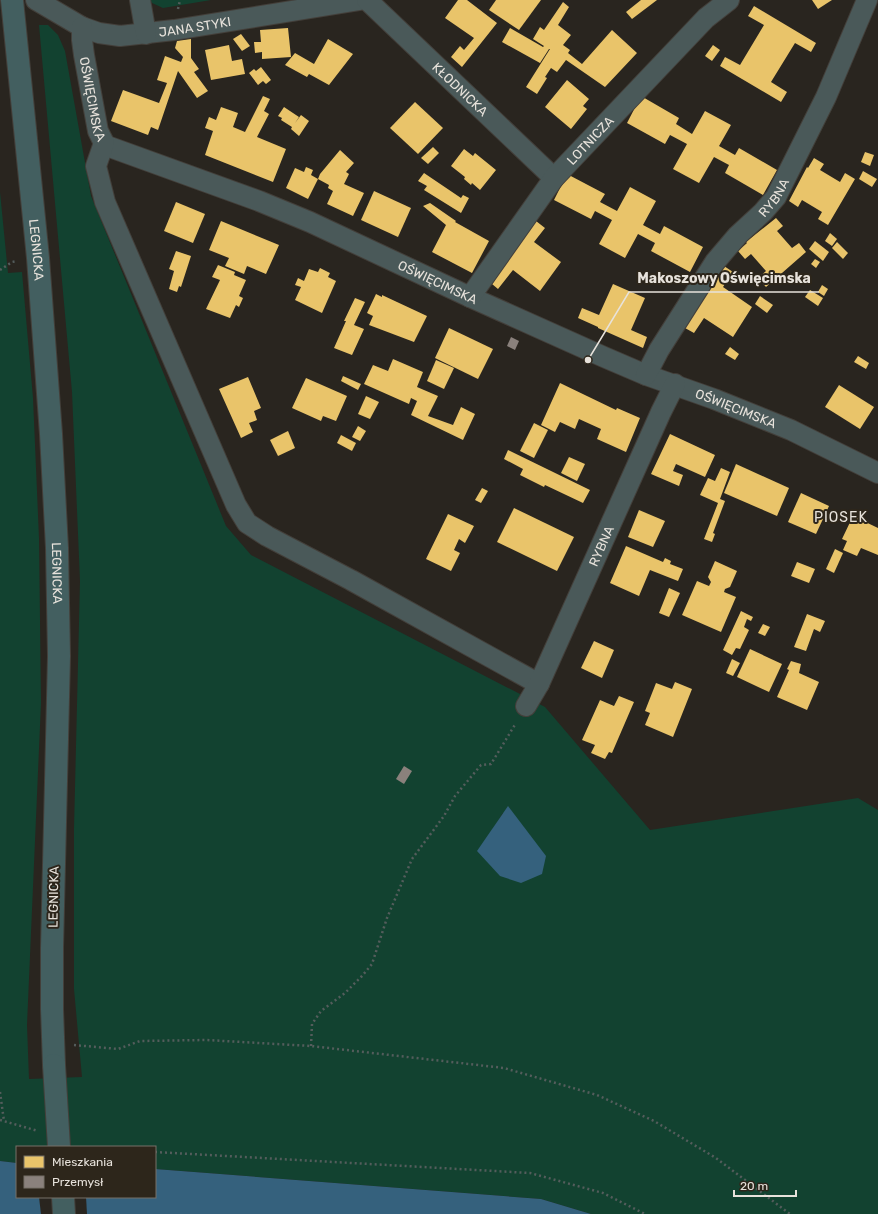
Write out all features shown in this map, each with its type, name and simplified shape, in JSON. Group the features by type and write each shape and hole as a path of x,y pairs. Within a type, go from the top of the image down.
{"main road":[{"name":"LEGNICKA","path":"18,1 51,434 57,548 59,656 52,963 54,1065 60,1146"},
{"path":"63,1198 64,1214"}],"street":[{"name":"JANA STYKI","path":"36,0 82,27 111,36 146,34 360,0"},
{"path":"140,0 146,34"},
{"name":"KŁODNICKA","path":"367,0 554,178"},
{"name":"LOTNICZA","path":"470,297 554,178 706,18 729,0"},
{"name":"RYBNA","path":"646,374 659,350 715,262 738,235 763,212 776,197 826,97 867,0"},
{"name":"OŚWIĘCIMSKA","path":"82,27 84,55 98,131 104,143 113,149 192,176 303,219 470,297 646,374 742,409 791,430 878,473"},
{"path":"104,143 96,166 105,202 236,505 247,523 267,536 351,580 539,684"},
{"name":"RYBNA","path":"526,706 539,684 675,384"}],"path":[{"path":"0,270 12,262 24,260"},
{"path":"311,1046 312,1024 321,1010 345,993 372,964 387,918 412,859 439,822 455,796 482,765 492,764 526,706"},
{"path":"69,1044 118,1049 140,1041 207,1040 311,1046 504,1068 597,1095 654,1121 716,1158 790,1214"},
{"path":"0,1092 4,1122"},
{"path":"156,1152 530,1173 602,1193 645,1214"}],"green space":[{"path":"150,0 211,0 163,8 152,3"},
{"path":"39,25 48,25 58,35 65,51 91,196 226,526 251,555 545,707 650,830 858,798 878,810 878,1214 591,1214 541,1199 156,1169 156,1146 16,1146 16,1163 0,1161 0,192 8,273 22,272 33,398 39,538 41,703 27,1025 29,1079 82,1077 74,989 74,829 80,581 72,392","holes":["503,813 500,876 493,829"]}],"water":[{"path":"508,806 546,856 542,874 521,883 500,876 477,851"},
{"path":"0,1161 16,1163 16,1198 156,1198 156,1169 541,1199 591,1214 0,1214"}],"pier":[{"path":"39,1198 86,1198 87,1214 41,1214"}],"building: Mieszkania":[{"path":"458,0 467,0 497,23 462,67 451,57 460,46 464,50 474,38 445,18"},
{"path":"496,0 541,0 519,30 489,10"},
{"path":"641,0 657,0 632,19 626,12"},
{"path":"812,0 832,0 818,9"},
{"path":"563,2 569,7 558,25 571,35 563,45 570,50 568,53 582,64 612,30 637,53 605,87 566,60 557,72 551,68 545,77 547,78 537,94 526,87 550,49 540,63 502,42 510,28 543,47 544,46 533,39 540,27 544,30"},
{"path":"754,6 816,43 811,52 795,43 771,82 787,92 781,102 720,66 725,57 740,65 764,25 748,16"},
{"path":"288,28 291,57 262,59 262,52 255,53 254,42 261,42 260,30"},
{"path":"241,34 250,46 242,51 233,39"},
{"path":"191,39 191,58 199,69 194,72 208,91 197,98 178,71 158,130 151,127 148,135 111,121 123,90 159,103 167,83 157,80 165,56 181,62 183,57 175,48 177,41"},
{"path":"328,39 353,54 329,85 309,74 307,77 285,65 295,53 314,64"},
{"path":"229,45 232,61 242,59 245,74 211,80 205,50"},
{"path":"713,45 720,50 712,61 705,56"},
{"path":"261,67 271,80 266,84 263,81 258,85 249,73 254,69 256,71"},
{"path":"567,80 589,99 583,106 587,109 571,129 545,107"},
{"path":"263,96 270,99 264,111 269,114 257,137 286,149 273,182 205,155 213,131 205,128 209,117 216,120 221,107 238,113 233,127 245,132"},
{"path":"641,96 679,118 676,124 692,134 705,111 731,125 719,146 735,155 739,148 777,170 763,195 725,173 729,165 714,157 699,183 673,169 687,144 670,135 665,144 627,123"},
{"path":"415,102 443,128 418,154 390,128"},
{"path":"284,107 299,117 295,123 301,115 309,121 299,136 291,129 292,127 281,120 282,118 278,116"},
{"path":"433,147 439,153 428,164 421,158"},
{"path":"464,149 473,156 475,153 496,170 480,190 472,183 471,185 464,179 465,177 451,166"},
{"path":"340,150 354,163 346,172 349,174 344,184 364,193 353,216 327,204 333,191 328,188 329,185 318,179 320,174"},
{"path":"865,152 874,155 870,166 861,162"},
{"path":"814,158 824,164 820,170 840,182 845,173 855,179 828,225 818,219 822,212 802,200 798,207 789,201 807,167 808,168"},
{"path":"306,167 313,170 311,175 318,179 308,199 286,188 295,168 304,172"},
{"path":"863,171 877,179 872,187 859,179"},
{"path":"424,173 461,198 463,195 469,198 461,213 424,190 427,186 418,181"},
{"path":"567,174 605,194 600,202 617,211 630,187 656,201 643,225 660,234 664,226 703,247 690,272 651,251 655,243 638,234 625,258 599,244 612,220 595,211 591,219 554,200"},
{"path":"374,191 411,208 398,237 361,220"},
{"path":"176,202 205,214 193,243 164,231"},
{"path":"430,203 456,221 455,222 489,241 472,273 432,252 446,225 423,206"},
{"path":"776,218 783,226 777,231 792,248 799,243 806,252 766,287 758,278 766,271 751,254 745,259 738,251 747,243 746,242"},
{"path":"221,221 279,245 266,274 247,266 244,274 225,266 229,258 209,250"},
{"path":"536,221 545,228 534,242 561,262 540,291 513,270 498,289 492,284 495,280 493,279"},
{"path":"830,233 837,239 832,246 825,241"},
{"path":"815,241 829,252 823,261 809,249"},
{"path":"837,242 848,253 843,259 832,248"},
{"path":"176,251 191,256 181,287 179,286 177,292 169,289 174,271 169,269"},
{"path":"815,259 820,262 816,268 811,264"},
{"path":"218,265 235,272 234,275 246,280 239,296 243,298 239,307 236,305 230,318 206,309 220,280 212,277"},
{"path":"724,266 733,272 723,287 752,307 733,337 704,318 694,333 685,328"},
{"path":"320,268 330,273 328,277 336,281 322,313 295,300 301,287 295,285 298,278 304,281 309,269 318,272"},
{"path":"613,284 645,298 631,330 647,337 643,348 578,318 582,308 599,315"},
{"path":"822,285 828,289 824,296 818,292"},
{"path":"810,290 823,298 818,306 805,297"},
{"path":"376,294 382,297 382,295 427,316 414,342 369,325 373,316 367,313"},
{"path":"760,296 773,305 767,313 755,304"},
{"path":"355,298 365,302 354,325 364,329 352,355 334,348 346,321 344,321"},
{"path":"449,328 493,349 478,379 435,358"},
{"path":"730,347 739,354 735,360 725,354"},
{"path":"858,356 869,363 866,369 854,362"},
{"path":"393,359 423,372 417,387 438,396 428,416 453,425 461,407 475,414 463,440 411,415 417,401 411,398 409,404 364,384 373,365 388,371"},
{"path":"436,360 454,368 444,389 427,381"},
{"path":"343,376 361,384 358,390 341,381"},
{"path":"248,377 261,408 254,411 257,420 249,423 253,432 241,438 219,389"},
{"path":"306,378 347,396 336,421 323,416 321,421 292,408"},
{"path":"560,383 616,410 617,408 640,418 626,452 597,439 601,429 579,419 575,429 560,422 555,432 541,425"},
{"path":"839,385 874,407 860,429 825,407"},
{"path":"366,396 379,402 370,419 358,414"},
{"path":"534,423 548,430 534,458 520,451"},
{"path":"358,426 366,431 360,441 352,437"},
{"path":"288,431 295,448 278,456 270,440"},
{"path":"670,434 715,455 705,477 676,464 673,471 683,475 679,486 651,474"},
{"path":"341,435 356,443 352,451 337,443"},
{"path":"508,450 590,490 583,503 545,485 544,487 520,475 523,469 504,459"},
{"path":"569,457 585,464 577,481 561,473"},
{"path":"736,464 789,488 777,516 724,493"},
{"path":"721,468 730,472 720,499 725,501 713,533 715,534 712,542 704,539 718,503 700,495 708,478 715,481"},
{"path":"482,488 488,491 481,503 475,500"},
{"path":"801,493 829,506 816,534 788,522"},
{"path":"514,508 574,537 557,571 497,542"},
{"path":"639,510 665,521 653,547 628,537"},
{"path":"448,514 474,526 465,543 459,539 454,550 460,553 451,571 426,559"},
{"path":"853,516 878,528 878,555 861,548 857,556 843,550 847,541 842,539"},
{"path":"626,546 663,562 665,558 671,561 670,564 683,569 678,581 650,570 639,596 610,583"},
{"path":"835,549 843,553 834,573 826,569"},
{"path":"715,561 737,571 730,587 725,589 724,592 736,597 721,632 682,615 697,581 709,586 711,582 708,577"},
{"path":"797,562 815,569 809,583 791,576"},
{"path":"669,588 680,593 669,617 659,613"},
{"path":"741,611 753,617 751,621 747,619 744,627 749,630 740,649 736,648 732,655 723,650"},
{"path":"807,614 825,621 820,632 814,629 806,651 794,647"},
{"path":"763,624 770,627 765,636 758,633"},
{"path":"594,641 614,650 602,678 581,668"},
{"path":"750,649 782,664 769,692 737,677"},
{"path":"732,659 740,663 733,676 726,673"},
{"path":"791,661 801,664 799,673 819,682 807,710 777,697 789,670 787,669"},
{"path":"675,682 692,689 673,737 645,725 650,713 645,711 656,683 672,689"},
{"path":"619,696 634,702 612,753 609,752 605,759 591,753 595,745 582,740 600,700 614,706"}],"building: Przemysł":[{"path":"511,337 519,341 515,350 507,346"},
{"path":"404,766 412,771 404,784 396,779"}],"place":[{"name":"Makoszowy Oświęcimska","path":"588,360"}],"district":[{"name":"PIOSEK","path":"841,517"}]}
